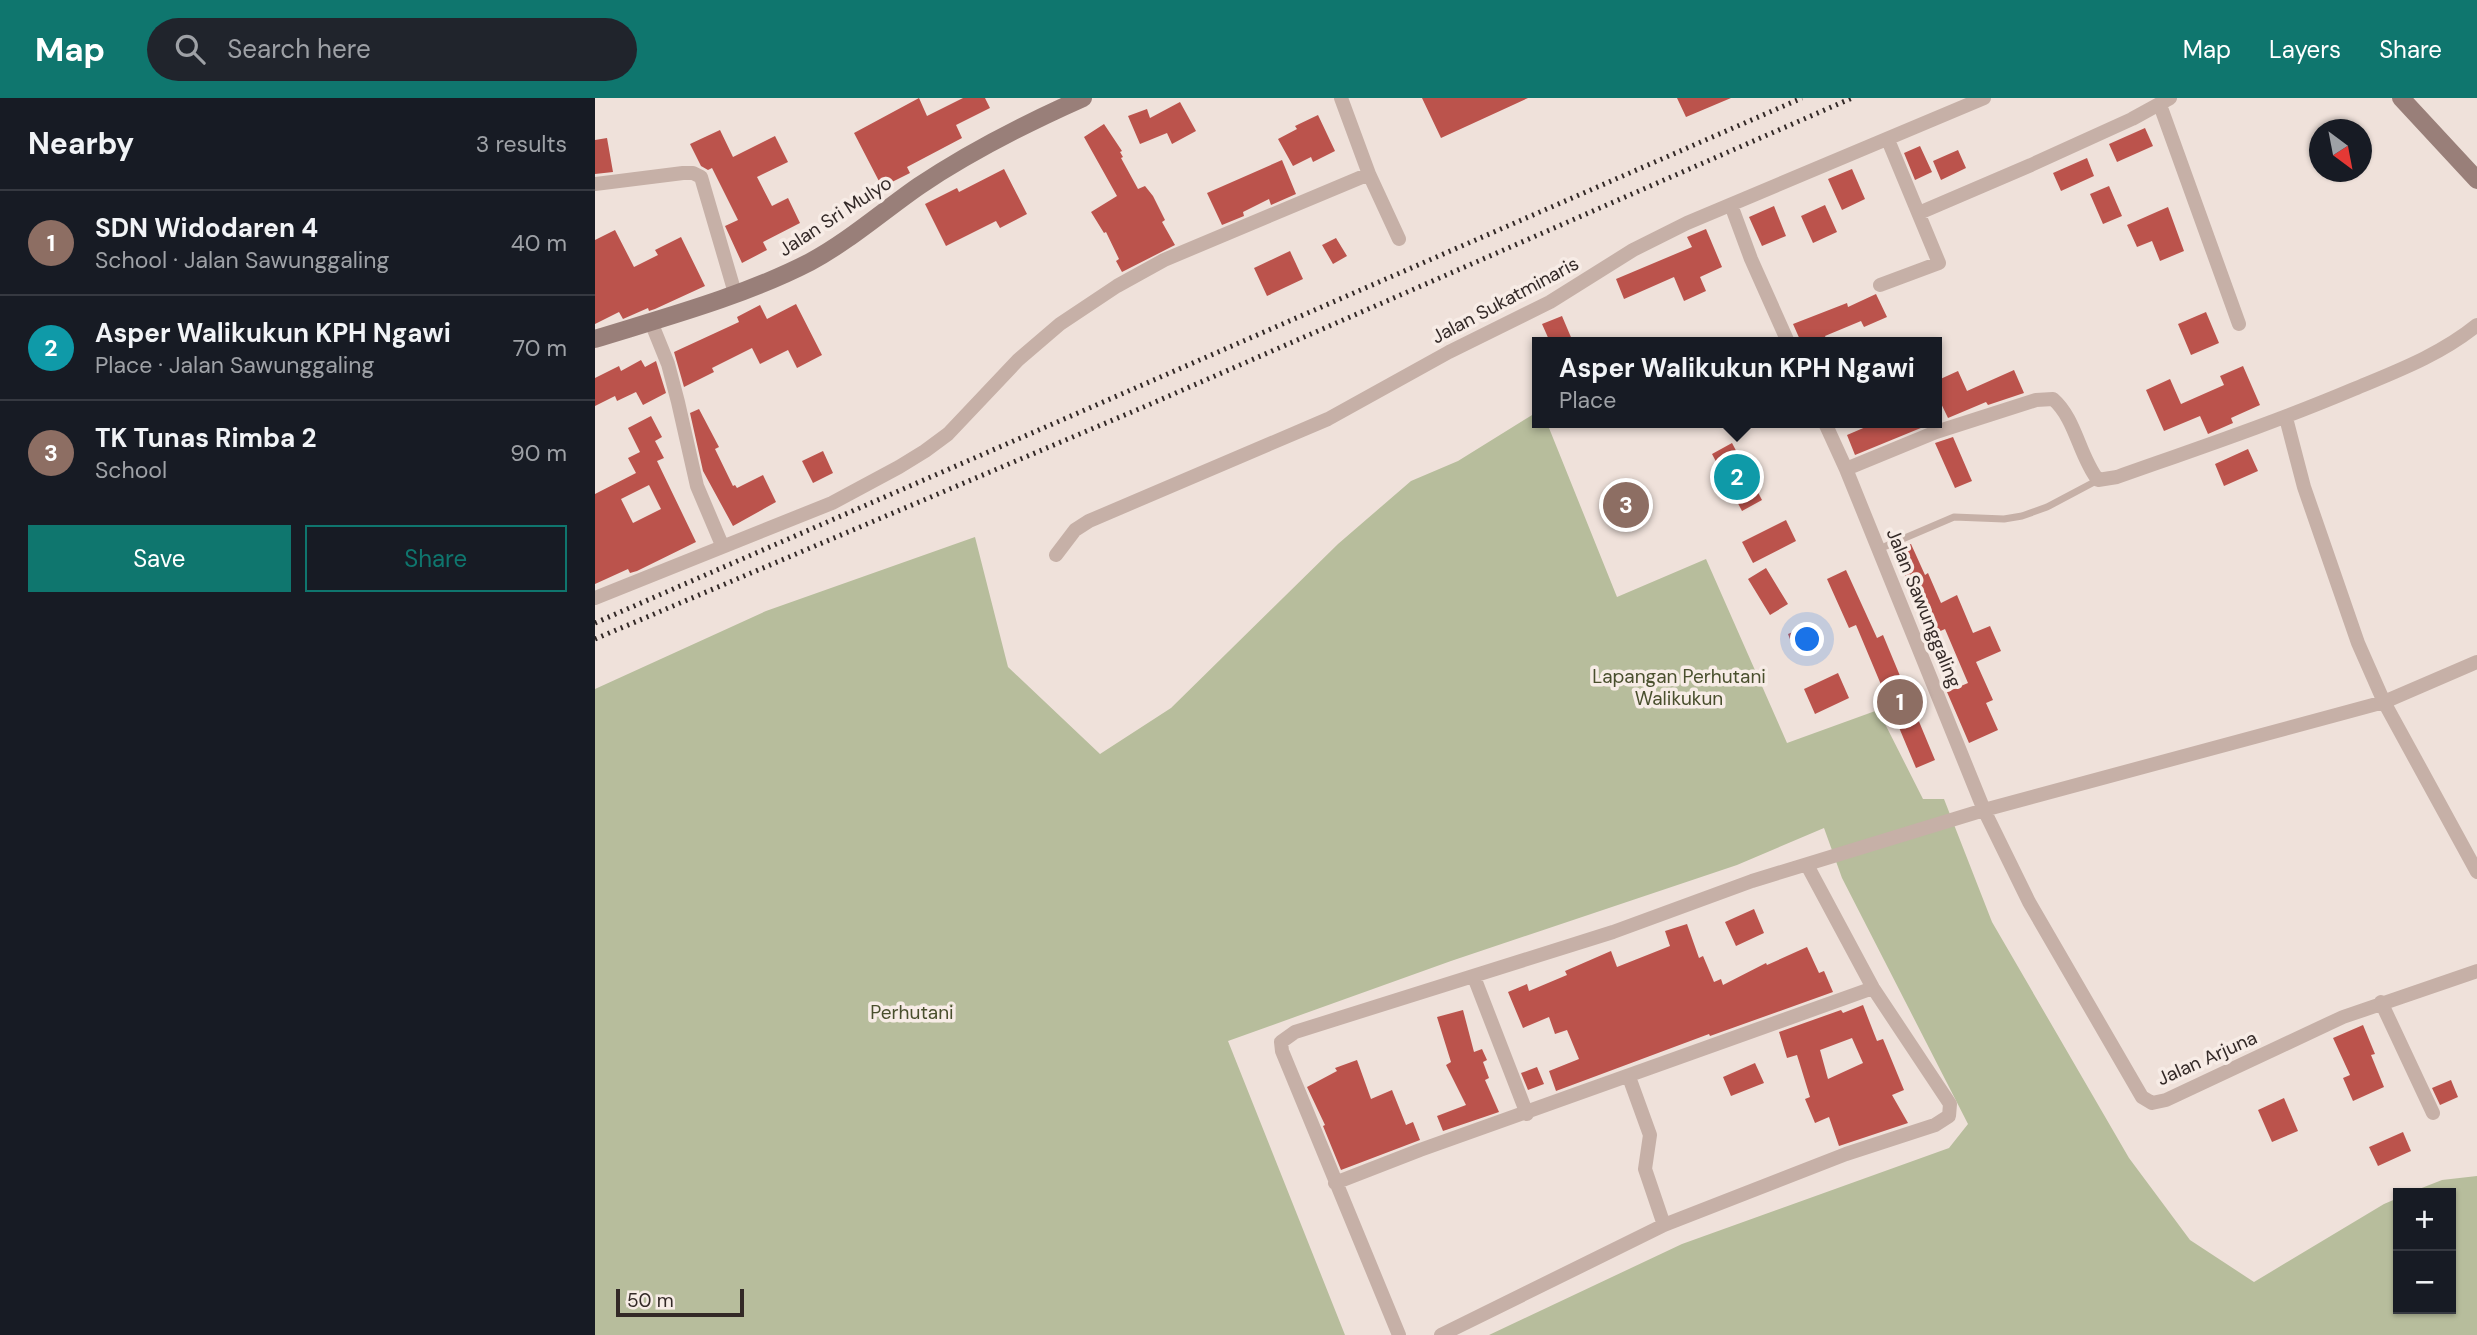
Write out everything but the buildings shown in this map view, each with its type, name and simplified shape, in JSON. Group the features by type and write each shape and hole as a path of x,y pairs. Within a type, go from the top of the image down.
{"main road":[{"name":"Jalan Sri Mulyo","path":"595,338 651,322 767,282 811,261 922,185 975,153 1083,98"},
{"path":"2401,98 2477,180"}],"street":[{"path":"1341,98 1369,174 1399,239"},
{"name":"Jalan Sukatminaris","path":"1056,555 1075,530 1089,521 1328,419 1449,352 1550,302 1633,250 1687,223 1984,98"},
{"path":"1919,212 2031,165 2164,102 2239,324"},
{"path":"1880,285 1939,263 1888,140"},
{"path":"595,184 683,173 693,173 701,177 735,293"},
{"path":"595,598 832,503 925,452 949,434 1018,360 1060,324 1117,286 1164,260 1369,174"},
{"path":"1731,205 1751,259 1787,337"},
{"path":"651,322 668,364 697,486 722,545"},
{"path":"1846,469 1936,432 2036,400 2053,399 2063,408 2088,468 2098,480 2117,477 2285,418 2423,360 2455,343 2477,325"},
{"path":"2285,418 2304,486 2358,643 2384,702 2477,872"},
{"name":"Jalan Sawunggaling","path":"1827,428 1984,810"},
{"path":"1399,1335 1282,1051 1281,1042 1295,1032 1613,932 1752,881 1984,810 2384,702 2477,662"},
{"name":"Jalan Arjuna","path":"1984,810 2029,902 2115,1054 2141,1097 2152,1102 2166,1100 2343,1017 2477,971"},
{"path":"1441,1335 1664,1225 1846,1154 1935,1125 1949,1116 1950,1104 1873,988 1807,865"},
{"path":"1474,977 1527,1114"},
{"path":"1335,1184 1420,1150 1527,1114 1873,988"},
{"path":"2381,1002 2433,1112"},
{"path":"1629,1077 1650,1135 1644,1169 1664,1225"}],"lane":[{"path":"1879,549 1954,517 2004,519 2022,516 2047,508 2098,480"}],"green space":[{"name":"Perhutani","path":"1532,415 1532,428 1549,428 1617,597 1706,559 1787,743 1878,710 1923,799 1944,799 1992,922 2129,1158 2190,1240 2254,1282 2393,1200 2393,1314 2456,1314 2456,1188 2422,1188 2442,1180 2477,1176 2477,1335 1489,1335 1682,1244 1949,1148 1968,1124 1842,878 1824,828 1737,865 1451,961 1228,1041 1345,1335 595,1335 595,689 766,611 975,537 1008,667 1100,754 1171,708 1338,544 1411,481 1458,461"}],"railway":[{"path":"595,623 1802,98"},
{"path":"595,639 1146,406 1852,98"}],"place":[{"name":"Asper Walikukun KPH Ngawi","path":"1737,477"},
{"name":"TK Tunas Rimba 2","path":"1626,505"},
{"name":"SDN Widodaren 4","path":"1900,702"}],"park label":[{"name":"Lapangan Perhutani Walikukun","path":"1679,687"}]}
